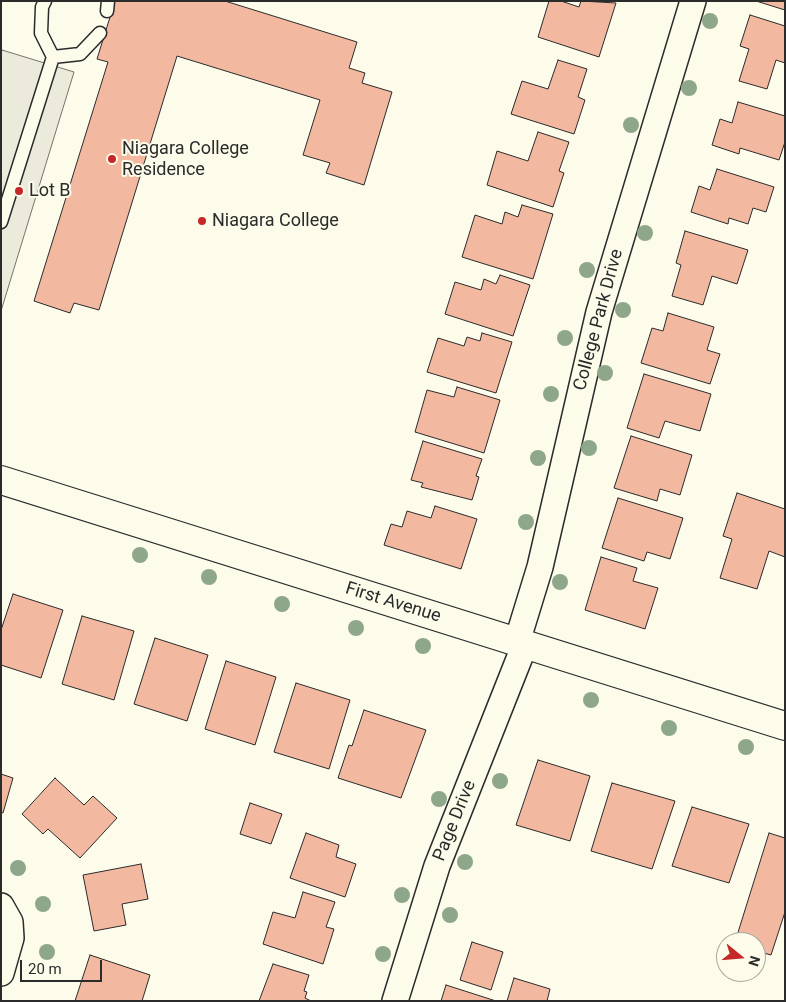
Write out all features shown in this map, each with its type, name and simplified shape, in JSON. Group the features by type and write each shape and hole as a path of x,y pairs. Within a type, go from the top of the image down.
{"street":[{"name":"College Park Drive","path":"521,643 598,312 693,1"},
{"name":"First Avenue","path":"1,480 785,726"},
{"name":"Page Drive","path":"395,1001 437,866 521,643"},
{"path":"1,906 10,922 11,938 1,973"}],"lane":[{"path":"1,222 53,57 41,33 42,7 45,1"},
{"path":"53,57 80,54 100,33"}],"shaded area":[{"name":"Lot B","path":"2,50 74,72 1,311 1,54"}],"building":[{"name":"Niagara College Residence","path":"115,1 225,1 357,42 349,68 365,73 362,83 392,92 364,185 326,173 330,163 303,155 320,100 177,56 99,310 74,303 70,313 34,301 108,62 97,59"},
{"path":"549,1 561,1 579,7 581,1 616,3 599,57 538,37"},
{"path":"756,1 785,1 785,10"},
{"path":"750,15 785,26 785,63 776,60 767,89 739,81 749,49 740,46"},
{"path":"558,60 587,69 578,97 585,100 574,134 511,114 522,81 548,89"},
{"path":"738,102 785,116 785,142 779,160 740,148 739,154 712,145 720,119 732,123"},
{"path":"538,132 569,142 559,171 564,173 553,207 487,185 497,151 528,161"},
{"path":"717,169 774,187 766,212 753,208 748,224 729,218 728,224 691,212 699,186 710,190"},
{"path":"522,205 553,214 533,279 462,257 475,215 502,224 505,212 518,217"},
{"path":"685,231 748,250 737,284 712,276 703,305 672,296 681,265 676,263"},
{"path":"500,275 530,285 513,336 445,314 455,282 481,290 484,279 496,284"},
{"path":"668,313 714,327 707,350 720,354 710,384 641,363 652,328 663,331"},
{"path":"482,333 512,342 496,393 427,372 438,338 464,346 467,337 480,341"},
{"path":"644,374 711,394 700,431 665,421 659,438 627,428"},
{"path":"457,387 500,400 484,453 415,432 427,390 454,397"},
{"path":"631,436 692,455 680,495 660,489 657,501 614,488"},
{"path":"423,441 482,459 476,476 479,477 472,500 421,487 423,483 411,480"},
{"path":"737,493 785,509 785,557 769,551 757,589 720,578 732,539 723,536"},
{"path":"618,498 683,518 670,559 647,552 644,561 602,548"},
{"path":"435,506 477,519 461,569 384,545 391,524 402,527 407,511 431,518"},
{"path":"601,557 637,568 633,581 658,588 645,629 585,610"},
{"path":"13,594 63,610 41,678 1,665 1,630"},
{"path":"82,616 134,631 114,700 62,684"},
{"path":"155,638 208,655 187,721 134,704"},
{"path":"226,661 276,677 255,745 205,729"},
{"path":"296,683 350,700 329,769 274,752"},
{"path":"364,710 426,730 401,798 338,778 349,745 352,746"},
{"path":"538,760 590,776 570,841 516,825"},
{"path":"1,774 13,778 3,813 1,812"},
{"path":"55,778 84,805 93,796 117,818 80,858 48,829 43,834 22,814"},
{"path":"612,783 675,801 652,869 591,851"},
{"path":"250,803 282,814 271,844 240,834"},
{"path":"692,807 749,824 729,883 672,866"},
{"path":"306,833 339,845 336,857 356,864 345,897 290,878"},
{"path":"769,833 785,838 785,912 771,955 766,954 766,932 738,932"},
{"path":"141,864 148,899 122,904 126,925 94,931 83,875"},
{"path":"303,892 335,902 326,927 334,929 323,964 263,944 273,912 295,918"},
{"path":"472,942 503,952 491,990 460,980"},
{"path":"90,955 150,975 142,1001 75,1001"},
{"path":"273,964 309,975 304,991 307,992 305,998 311,1001 259,1001"},
{"path":"514,978 550,989 547,1001 507,1001"},
{"path":"446,985 496,1001 441,1001"}],"place":[{"name":"Niagara College Residence","path":"112,159"},
{"name":"Lot B","path":"19,191"},
{"name":"Niagara College","path":"202,221"}]}
